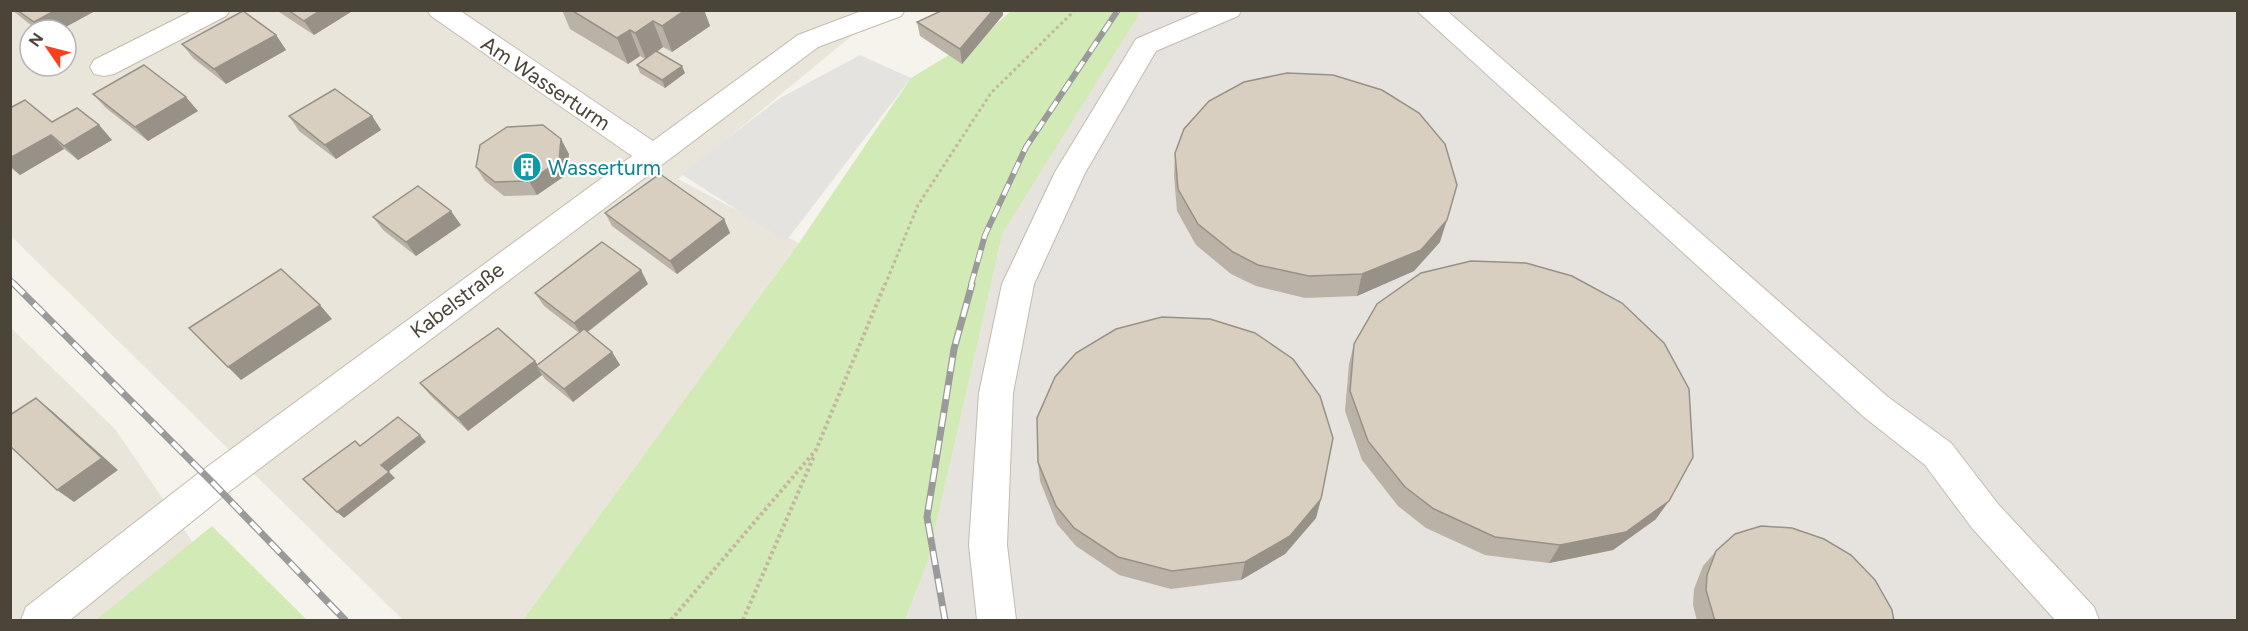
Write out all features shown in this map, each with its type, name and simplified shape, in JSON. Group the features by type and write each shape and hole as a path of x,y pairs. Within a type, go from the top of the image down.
{"street":[{"path":"104,67 217,10"},
{"name":"Am Wasserturm","path":"440,10 652,155"},
{"path":"808,41 846,10"},
{"name":"Kabelstraße","path":"40,621 213,483 808,41 892,10"},
{"path":"996,621 987,544 996,393 1018,284 1070,172 1146,45 1229,10"},
{"path":"1429,10 1867,399 1938,454 1985,516 2080,621"}],"path":[{"path":"743,621 918,205 992,93 1075,10"},
{"path":"671,621 816,450"}],"shaded area":[{"path":"10,11 882,11 678,179 799,243 523,620 403,620 11,236"},
{"path":"1137,11 2237,11 2237,620 905,620 927,564 1003,232"},
{"path":"860,55 911,78 786,241 681,174 780,98"},
{"path":"10,327 115,429 246,620 11,620"}],"green space":[{"path":"1011,11 1141,11 1003,232 927,564 905,620 523,620 799,243 911,78 990,30"},
{"path":"212,526 307,620 96,620"}],"building":[{"path":"17,10 56,10 41,18 28,18"},
{"path":"288,10 321,10 304,21"},
{"path":"571,10 685,10 662,26 653,21 635,33 630,30 617,38"},
{"path":"943,10 993,10 960,49 917,22"},
{"path":"243,11 276,35 214,69 182,44"},
{"path":"656,51 682,66 662,80 637,65"},
{"path":"144,65 186,97 135,127 93,94"},
{"path":"1287,73 1333,75 1382,90 1419,113 1445,144 1457,185 1447,220 1421,250 1362,274 1309,276 1258,265 1233,252 1198,224 1178,189 1175,153 1184,129 1209,101 1244,82"},
{"path":"335,89 372,116 325,145 289,116"},
{"path":"25,100 52,122 77,108 99,125 64,146 51,135 10,158 10,108"},
{"name":"Wasserturm","path":"543,125 561,139 559,161 529,181 495,182 476,167 480,145 507,127"},
{"path":"660,174 724,219 670,261 605,213"},
{"path":"418,186 451,211 406,242 373,217"},
{"path":"602,242 641,270 574,323 535,293"},
{"path":"1471,261 1526,263 1572,276 1622,303 1664,343 1689,389 1693,457 1669,501 1626,532 1560,545 1495,537 1434,509 1405,487 1368,441 1350,391 1354,344 1377,304 1421,273"},
{"path":"281,269 320,305 228,367 189,328"},
{"path":"1162,317 1210,319 1255,333 1293,359 1320,396 1333,438 1321,499 1290,536 1245,562 1172,571 1118,557 1074,528 1056,506 1038,462 1037,418 1055,377 1076,353 1116,329"},
{"path":"498,328 535,361 458,418 420,383"},
{"path":"584,329 612,352 564,389 536,366"},
{"path":"36,398 102,458 57,490 10,446 10,415"},
{"path":"398,417 420,435 381,465 389,472 337,512 303,479 355,441 360,446"},
{"path":"1761,526 1792,528 1824,539 1851,555 1875,580 1892,610 1894,621 1715,621 1706,590 1707,575 1716,551 1735,534"}],"railway":[{"path":"971,285 985,235 1026,147 1118,10"},
{"path":"10,280 213,483 345,620"},
{"path":"945,620 927,517 954,349 972,284"}],"place":[{"name":"Wasserturm","path":"527,167"}]}
